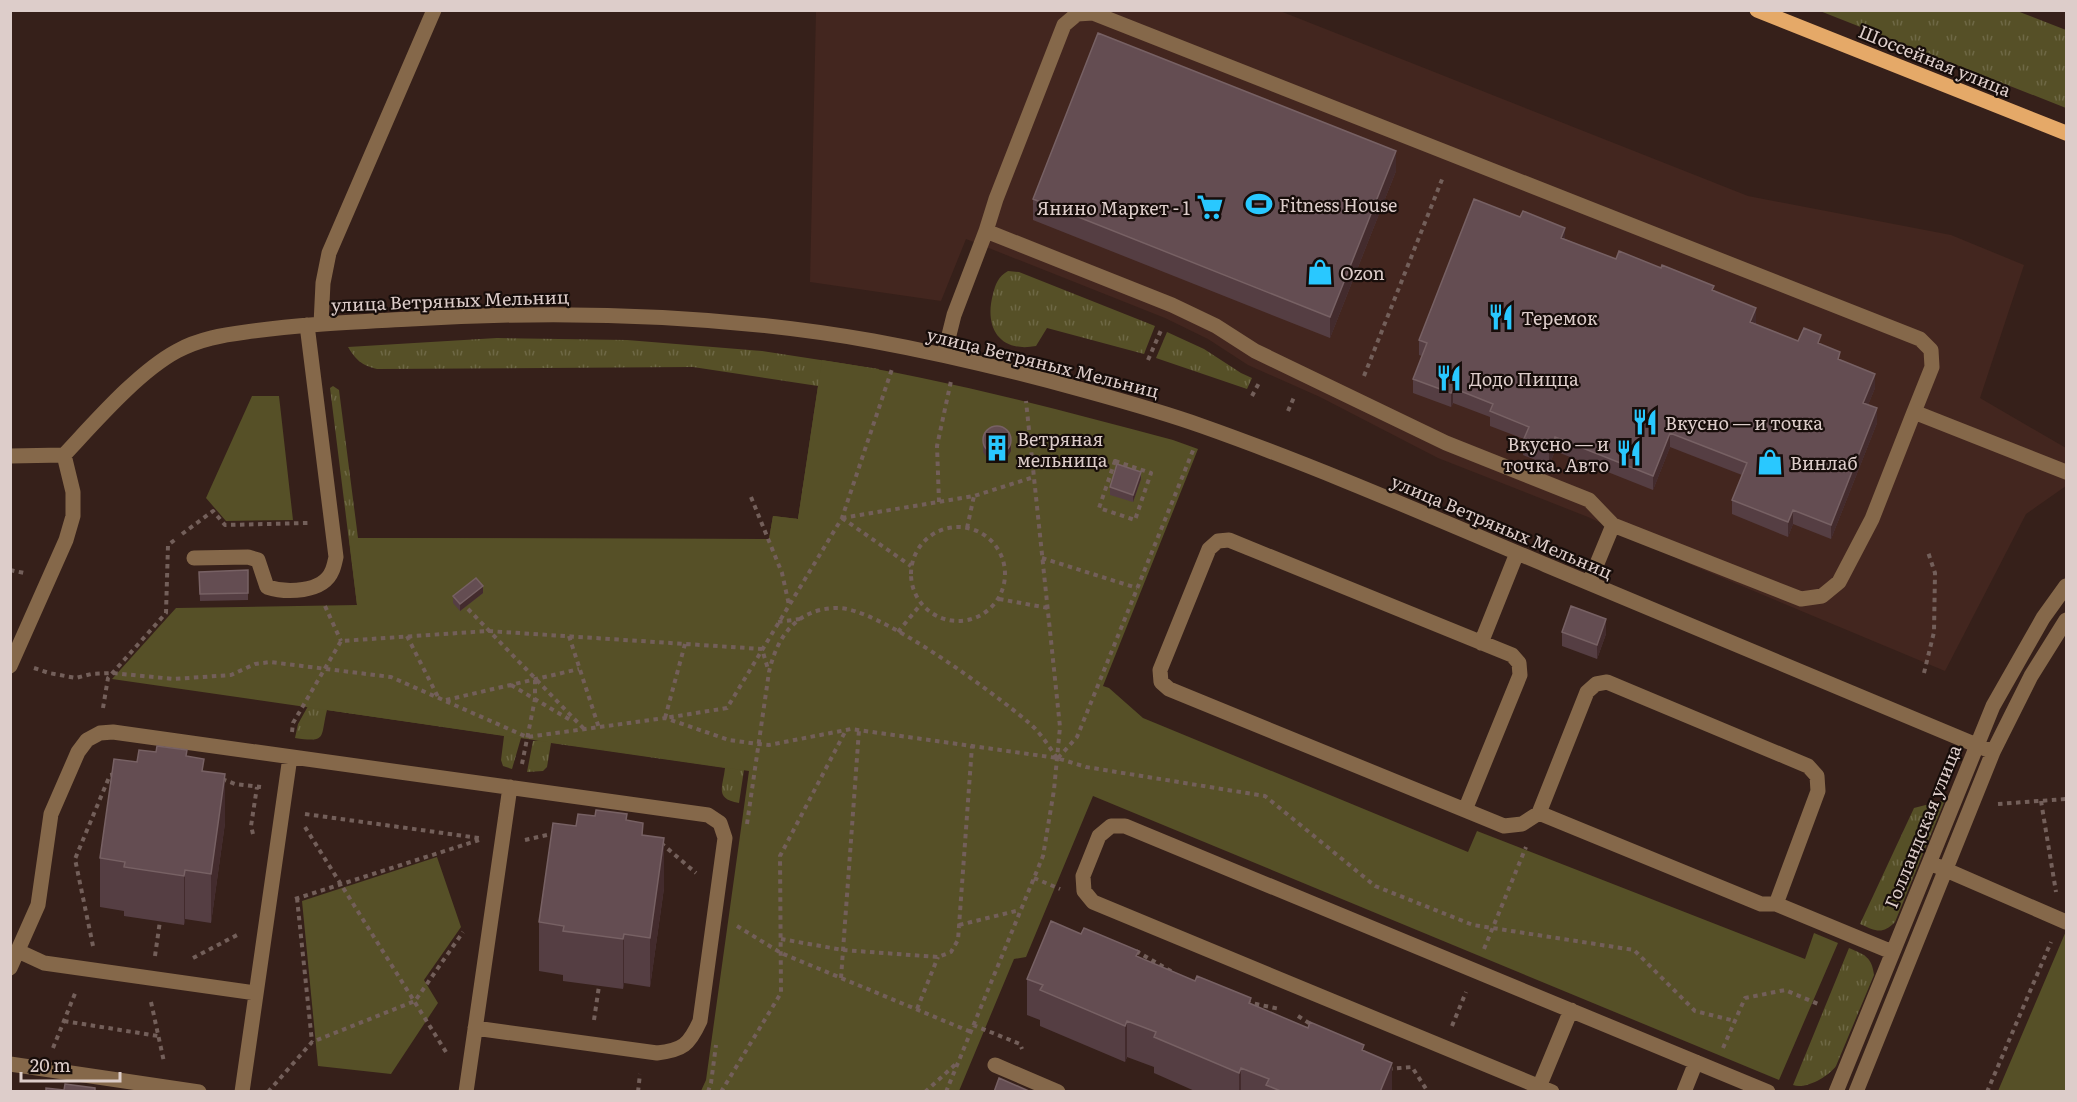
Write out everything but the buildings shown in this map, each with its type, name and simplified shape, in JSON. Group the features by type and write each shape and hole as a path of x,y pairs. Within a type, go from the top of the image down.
{"main road":[{"name":"Шоссейная улица","path":"1757,10 2067,133"}],"street":[{"path":"194,558 248,557 258,560 267,587 275,590 306,589 321,584 332,572 336,557 314,325 329,253 434,10"},
{"path":"944,355 954,315 996,199 1064,25 1077,14 1093,13 1920,339 1931,350 1932,367 1872,519 1839,582 1822,596 1801,599 1613,525 1589,500 1446,443 1255,351 1216,326 1172,305 986,231"},
{"name":"улица Ветряных Мельниц","path":"64,455 105,412 156,365 180,349 215,336 314,325 495,314 627,315 766,327 868,340 944,355 1056,383 1152,409 1203,426 1333,477 1993,752"},
{"path":"1914,412 2067,472"},
{"path":"10,456 64,455 73,492 73,516 66,540 12,663"},
{"path":"1589,583 1613,525"},
{"path":"1465,810 1520,675 1519,663 1512,655 1229,540 1218,541 1209,549 1160,669 1161,682 1169,689 1504,826 1522,824 1539,813 1587,692 1596,684 1607,682 1808,766 1817,776 1818,791 1776,904"},
{"path":"1481,643 1517,553"},
{"name":"Голландская улица","path":"1836,1092 1993,706 2013,667 2043,618 2067,586"},
{"name":"Голландская улица","path":"1856,1092 1993,752 2031,676 2067,620"},
{"path":"10,968 38,905 51,814 78,752 87,740 100,733 113,732 708,815 720,823 725,838 718,892 700,1021 691,1039 676,1051 657,1053 476,1028"},
{"path":"242,1092 268,913 289,812 289,757"},
{"path":"467,1088 502,842 513,788"},
{"path":"1539,813 1761,904 1776,904 1892,952"},
{"path":"1571,1010 1543,1090 1444,1046 1093,902 1084,891 1083,876 1099,836 1111,826 1125,826 1475,970 1768,1092"},
{"path":"1928,863 2064,921"},
{"path":"18,951 44,963 256,993"},
{"path":"1684,1092 1696,1062"},
{"path":"10,1065 199,1092"},
{"path":"995,1065 1058,1092"}],"path":[{"path":"1354,399 1452,154"},
{"path":"1148,360 1163,324"},
{"path":"12,663 76,678 91,674 111,673 174,679 231,675 255,664 270,662 391,677 527,737 727,708 842,518 893,367"},
{"path":"1252,396 1261,376"},
{"path":"939,501 937,446 951,379"},
{"path":"1288,411 1296,393"},
{"path":"946,1092 1043,856 1057,758 1060,727 1026,397"},
{"path":"1057,758 1077,737 1203,426"},
{"path":"1115,461 1151,473 1135,520 1100,508 1115,461"},
{"path":"842,518 974,496 1034,477"},
{"path":"967,528 974,496"},
{"path":"751,497 782,573 789,605"},
{"path":"100,733 108,678 166,613 168,545 213,512 225,525 332,523"},
{"path":"842,518 911,566"},
{"path":"967,528 988,537 1002,555 1006,577 999,599 983,615 961,622 939,618 921,604 912,586 911,566 921,544 942,529 967,528"},
{"path":"1924,673 1934,632 1935,573 1928,552"},
{"path":"1042,558 1137,588"},
{"path":"10,570 30,575"},
{"path":"321,584 325,608 341,641"},
{"path":"999,599 1048,608"},
{"path":"898,632 921,604"},
{"path":"778,622 800,619 818,611 836,608 855,610 898,632 980,685 1029,723 1057,758"},
{"path":"468,609 584,730"},
{"path":"762,649 769,672 774,651 784,633 800,619"},
{"path":"341,641 488,631 762,649"},
{"path":"407,636 439,698"},
{"path":"569,636 599,728"},
{"path":"289,757 293,723 341,641"},
{"path":"665,718 685,644"},
{"path":"444,700 579,669"},
{"path":"513,788 535,699 535,679"},
{"path":"511,685 578,724"},
{"path":"665,718 729,740 769,745 847,730 859,730 1057,758 1086,767 1264,796 1375,886 1473,926 1634,950 1695,1011 1735,1021"},
{"path":"722,1092 781,993 780,856 847,730"},
{"path":"841,978 859,730"},
{"path":"781,939 843,950 938,957 951,952 957,940 959,926 972,746"},
{"path":"44,1070 64,1021 91,969 75,860 110,775 121,772"},
{"path":"217,777 235,784 265,786"},
{"path":"1990,804 2067,800"},
{"path":"1987,1092 2064,921 2041,801"},
{"path":"154,978 297,898 483,838 254,807"},
{"path":"289,812 341,884 467,1088"},
{"path":"1444,1046 1539,813"},
{"path":"502,842 514,843 557,832"},
{"path":"651,842 663,844 718,892"},
{"path":"297,898 312,1042"},
{"path":"959,926 1021,910"},
{"path":"160,921 150,995 170,1088"},
{"path":"268,1092 312,1042 415,1001 469,923"},
{"path":"734,924 781,953 971,1032"},
{"path":"1134,950 1176,974"},
{"path":"916,1009 938,957"},
{"path":"591,1044 599,986"},
{"path":"1714,1069 1745,998 1785,990 1818,1004"},
{"path":"1241,1002 1289,1010 1317,1028"},
{"path":"64,1021 158,1036"},
{"path":"973,1025 997,1035"},
{"path":"925,1092 958,1063"},
{"path":"1382,1069 1412,1067 1428,1092"},
{"path":"711,1083 714,1092"}],"shaded area":[{"path":"816,11 1280,11 1748,196 1951,235 2024,265 1980,398 2066,448 2066,486 2026,514 1945,671 1694,566 1588,517 1438,458 1320,397 1248,365 1208,339 1165,318 966,239 941,301 810,282"}],"green space":[{"path":"1820,11 2017,11 2066,30 2066,108"},
{"path":"1008,271 1019,272 1155,326 1144,354 1047,328 1036,346 1023,347 1004,341 993,327 991,306 996,283"},
{"path":"1167,332 1204,349 1252,378 1247,389 1156,358"},
{"path":"497,338 627,340 762,351 879,369 758,644 357,605 330,388 333,386 339,390 358,538 769,539 773,516 798,519 818,386 693,367 377,369 360,361 348,347"},
{"path":"822,360 867,367 999,395 1173,440 1198,449 1103,686 1109,688 1143,718 1468,852 1477,831 1805,959 1814,933 1838,943 1779,1080 1093,796 1026,957 1014,959 959,1091 701,1091 706,1080 749,771 112,679 176,608 357,605 349,538 769,539 773,516 798,519"},
{"path":"252,396 279,396 293,520 226,521 206,498"},
{"path":"326,674 390,681 521,738 512,769 503,766 501,760 504,736 327,710 321,736 313,740 295,738 298,724"},
{"path":"660,722 747,750 739,803 726,799 723,795 725,768 551,743 547,767 543,771 527,772 533,741"},
{"path":"1945,800 1895,922 1882,930 1860,924 1914,808"},
{"path":"437,857 461,927 424,980 438,1003 391,1074 318,1066 302,901"},
{"path":"2066,931 2066,1091 1998,1091"},
{"path":"1849,948 1867,957 1874,975 1836,1066 1817,1081 1804,1086 1793,1085"}],"place":[{"name":"Fitness House","path":"1259,204"},
{"name":"Янино Маркет - 1","path":"1210,207"},
{"name":"Ozon","path":"1320,272"},
{"name":"Теремок","path":"1501,317"},
{"name":"Додо Пицца","path":"1449,378"},
{"name":"Вкусно — и точка","path":"1645,422"},
{"name":"Ветряная мельница","path":"997,448"},
{"name":"Вкусно — и точка. Авто","path":"1629,453"},
{"name":"Винлаб","path":"1770,462"}]}
